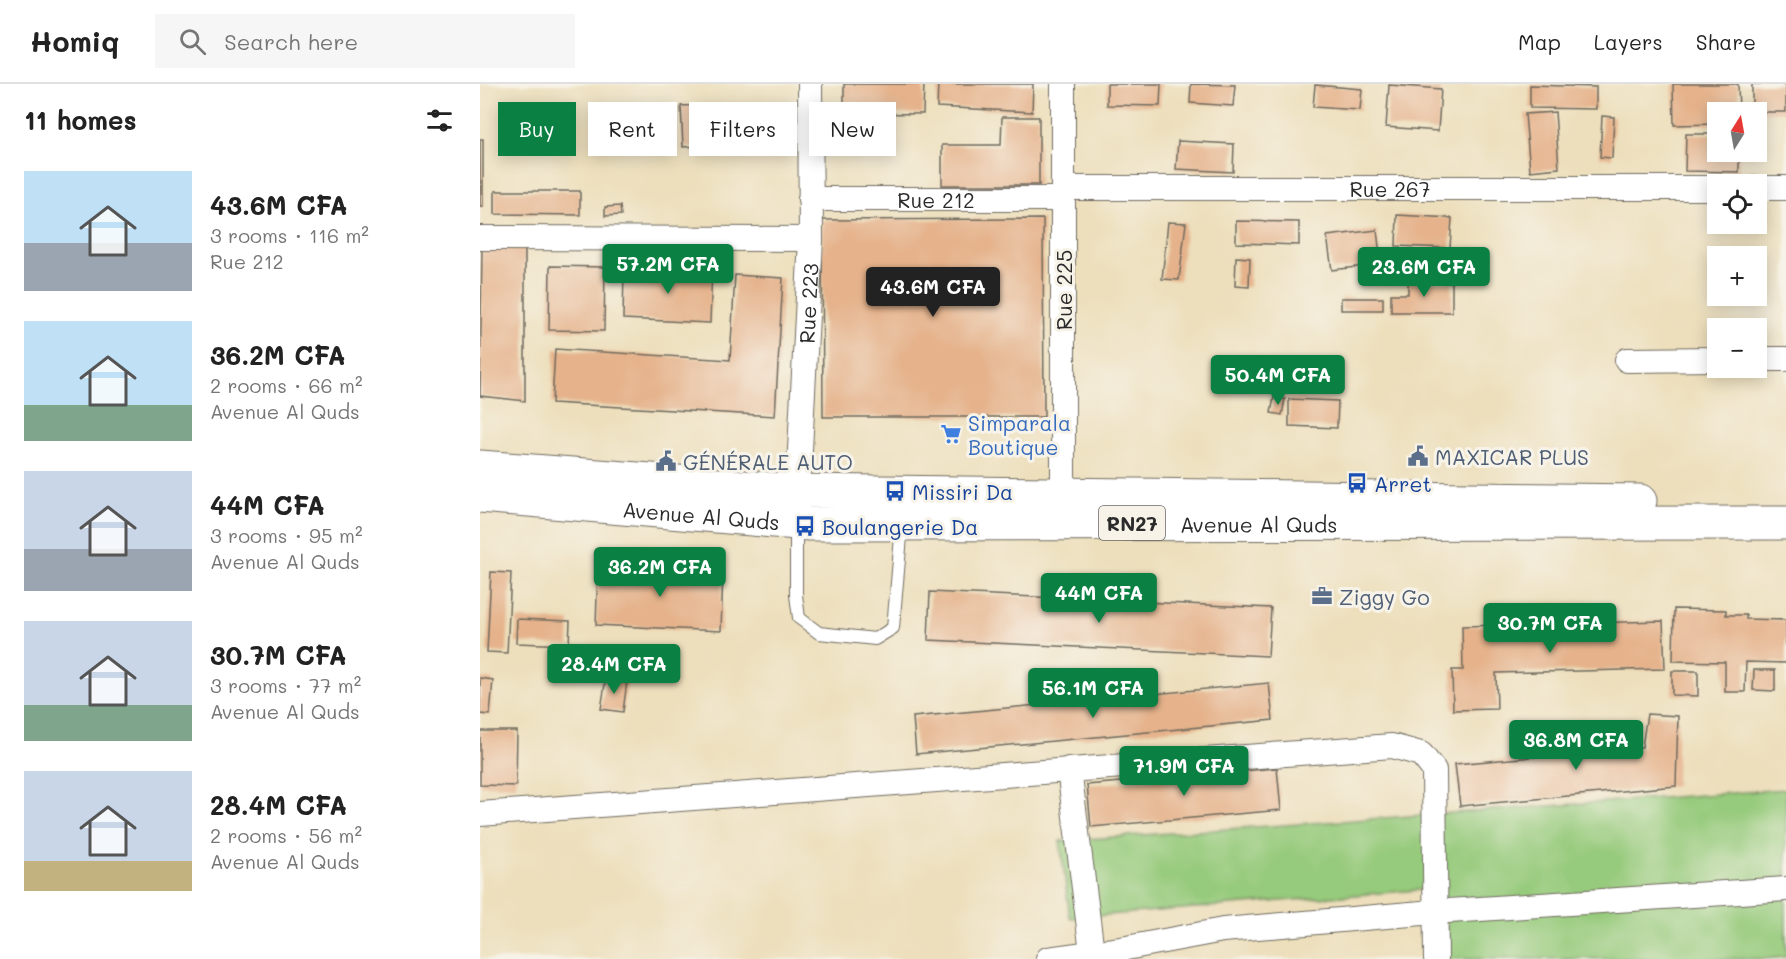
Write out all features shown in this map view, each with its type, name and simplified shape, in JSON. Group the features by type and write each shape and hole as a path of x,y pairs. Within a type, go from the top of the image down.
{"main road":[{"name":"Avenue Al Quds","path":"480,467 797,507 902,524 1786,523"},
{"name":"Avenue Al Quds","path":"480,496 797,507 1063,496 1786,502"}],"street":[{"name":"Rue 223","path":"797,507 811,239 810,84"},
{"name":"Rue 225","path":"1063,84 1063,496"},
{"name":"Rue 267","path":"1063,193 1707,188"},
{"path":"1767,188 1786,188"},
{"name":"Rue 212","path":"810,199 1063,193"},
{"path":"480,238 811,239"},
{"path":"1627,360 1707,359"},
{"path":"1767,359 1786,359"},
{"path":"480,814 1392,746 1421,754 1434,770 1436,959"},
{"path":"1069,769 1092,952"},
{"path":"1048,959 1092,952 1124,954 1223,930 1434,912 1786,889"}],"lane":[{"path":"797,507 796,595 799,618 819,633 875,639 893,628 902,524"}],"green space":[{"path":"1786,789 1786,957 1764,959 1449,959 1443,888 1070,918 1060,841"}],"building":[{"path":"844,84 924,84 923,114 896,114 896,102 844,102"},
{"path":"938,84 1033,84 1032,112 937,107"},
{"path":"1107,84 1161,84 1160,106 1107,105"},
{"path":"1191,84 1235,85 1233,106 1190,103"},
{"path":"1673,84 1738,84 1739,102 1707,102 1707,124 1674,125"},
{"path":"1752,84 1786,84 1786,112 1767,112 1767,102 1752,102"},
{"path":"1315,85 1362,89 1360,110 1313,107"},
{"path":"1389,85 1441,89 1438,131 1386,127"},
{"path":"1530,85 1596,87 1596,109 1530,108"},
{"path":"681,106 689,106 689,147 683,147"},
{"path":"1555,112 1559,168 1530,171 1525,114"},
{"path":"1602,116 1614,117 1612,158 1600,157"},
{"path":"1002,117 1039,117 1039,185 942,185 942,145 1001,145"},
{"path":"1686,134 1707,134 1707,162 1739,162 1739,172 1685,171"},
{"path":"480,139 483,139 483,207 480,207"},
{"path":"1178,141 1234,144 1233,172 1176,169"},
{"path":"495,191 580,191 580,215 495,214"},
{"path":"620,206 621,215 605,216 605,207"},
{"path":"1397,215 1452,218 1450,248 1396,246"},
{"path":"1043,219 1044,417 823,417 822,220"},
{"path":"1236,221 1299,222 1299,245 1236,243"},
{"path":"1168,222 1186,223 1179,280 1162,279"},
{"path":"1377,230 1381,264 1332,270 1327,236"},
{"path":"525,247 525,401 480,396 482,249"},
{"path":"1236,257 1250,258 1249,287 1235,286"},
{"path":"550,266 605,267 604,331 549,330"},
{"path":"712,268 710,323 623,319 624,269"},
{"path":"735,275 783,278 775,416 552,403 555,349 730,360"},
{"path":"1408,282 1452,282 1452,312 1391,312 1391,294 1408,294"},
{"path":"1341,298 1383,298 1383,310 1341,310"},
{"path":"1274,397 1285,399 1282,415 1271,413"},
{"path":"1289,399 1338,401 1337,428 1289,426"},
{"path":"598,566 723,572 721,631 596,625"},
{"path":"491,572 511,573 507,653 487,652"},
{"path":"930,592 1271,608 1268,656 928,640"},
{"path":"1674,609 1726,610 1726,615 1746,615 1746,619 1786,620 1786,663 1746,662 1745,692 1725,692 1725,662 1673,661"},
{"path":"517,619 570,621 569,645 516,643"},
{"path":"1663,621 1665,669 1496,673 1497,709 1453,710 1452,670 1463,670 1462,626"},
{"path":"1754,670 1775,670 1775,691 1753,690"},
{"path":"1672,671 1698,671 1698,696 1672,695"},
{"path":"480,678 493,680 490,715 480,714"},
{"path":"606,678 627,681 623,712 601,709"},
{"path":"1269,683 1273,720 916,754 913,717"},
{"path":"1647,714 1678,716 1676,786 1460,806 1455,764 1642,747"},
{"path":"480,731 517,731 516,786 480,785"},
{"path":"1277,768 1281,810 1091,827 1087,785"}],"place":[{"name":"Simparala Boutique","path":"951,434"},
{"name":"MAXICAR PLUS","path":"1418,456"},
{"name":"GÉNÉRALE AUTO","path":"666,461"},
{"name":"Arret","path":"1357,483"},
{"name":"Missiri Da","path":"895,491"},
{"name":"Boulangerie Da","path":"805,526"},
{"name":"Ziggy Go","path":"1322,596"}]}
